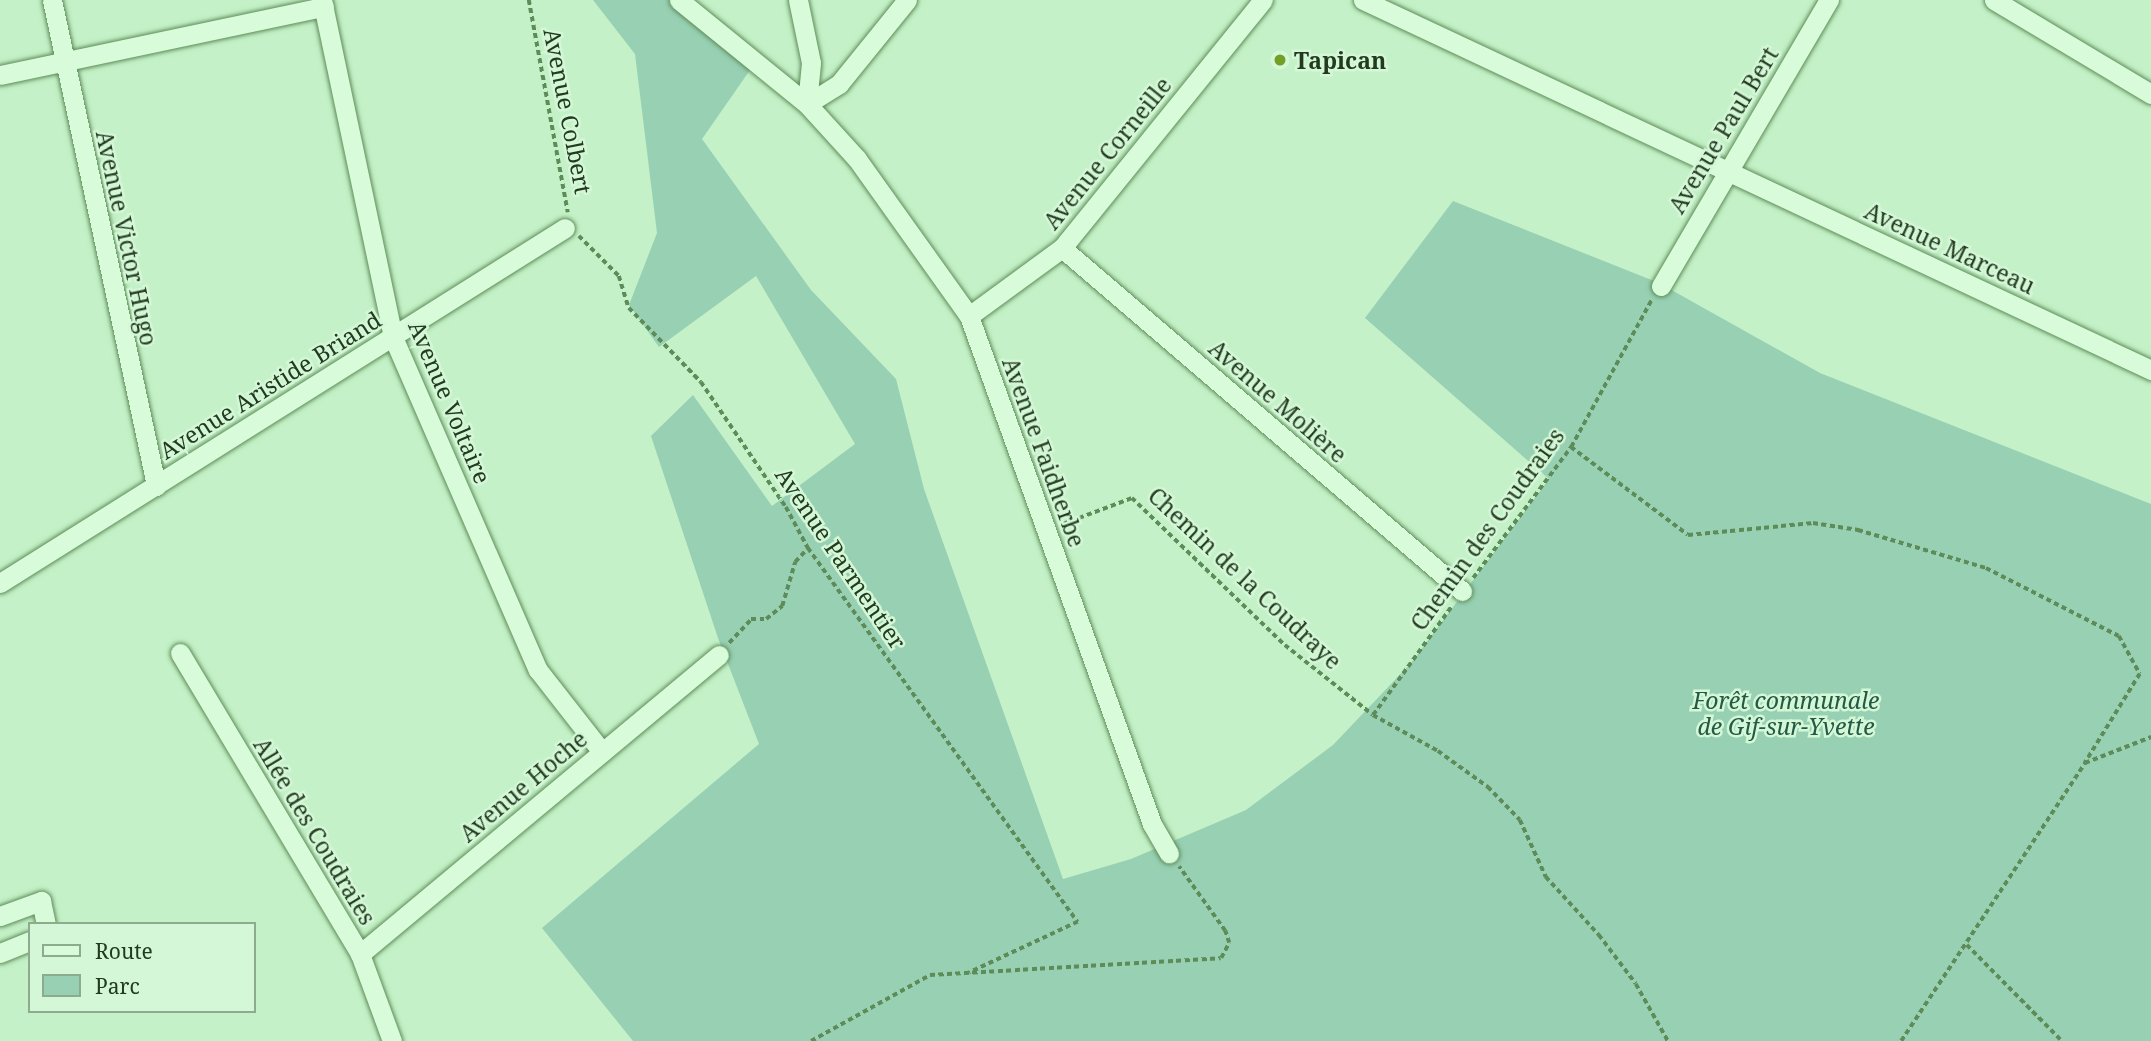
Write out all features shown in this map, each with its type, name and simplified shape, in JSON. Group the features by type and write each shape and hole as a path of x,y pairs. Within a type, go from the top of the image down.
{"street":[{"name":"Avenue Victor Hugo","path":"52,0 156,486"},
{"name":"Avenue Faidherbe","path":"679,0 807,104 857,159 969,316 1152,824 1169,854"},
{"path":"798,0 811,62 807,104"},
{"path":"807,104 839,84 907,0"},
{"name":"Avenue Corneille","path":"969,316 1062,248 1263,0"},
{"name":"Avenue Marceau","path":"1363,0 2151,370"},
{"name":"Avenue Paul Bert","path":"1661,286 1829,0"},
{"path":"1994,0 2151,94"},
{"path":"0,75 323,4"},
{"name":"Avenue Voltaire","path":"323,4 393,337 538,670 603,752"},
{"name":"Avenue Aristide Briand","path":"0,583 565,228"},
{"name":"Avenue Molière","path":"1062,248 1462,591"},
{"name":"Allée des Coudraies","path":"180,653 360,954 392,1041"},
{"name":"Avenue Hoche","path":"360,954 719,655"},
{"path":"0,916 41,901 46,922"},
{"path":"0,953 28,942"}],"path":[{"name":"Avenue Colbert","path":"529,0 569,203 565,228"},
{"name":"Avenue Parmentier","path":"565,228 614,268 629,308 701,382 786,507 808,548 1078,922 969,973"},
{"name":"Chemin des Coudraies","path":"1373,715 1570,447 1661,286"},
{"path":"1570,447 1688,535 1813,523 1858,530 1986,568 2119,636 2140,674 1968,945 1901,1041"},
{"name":"Chemin de la Coudraye","path":"1047,531 1132,498 1284,645 1373,715"},
{"path":"719,655 751,619 765,619 782,606 795,562 808,548"},
{"path":"1373,715 1438,751 1488,787 1520,820 1546,877 1607,944 1668,1041"},
{"path":"2085,763 2151,737"},
{"path":"811,1041 930,975 1221,958 1229,943 1225,931 1169,854"},
{"path":"1968,945 2062,1041"}],"green space":[{"name":"Forêt communale de Gif-sur-Yvette","path":"593,0 679,0 757,60 702,139 811,290 896,379 924,489 1063,879 1131,859 1246,810 1333,745 1411,663 1549,479 1365,318 1453,201 1659,283 1820,373 2151,504 2151,1041 633,1041 542,928 759,744 718,638 651,436 693,395 772,506 855,444 756,276 659,347 629,305 657,233 635,54"}],"place":[{"name":"Tapican","path":"1280,60"}]}
